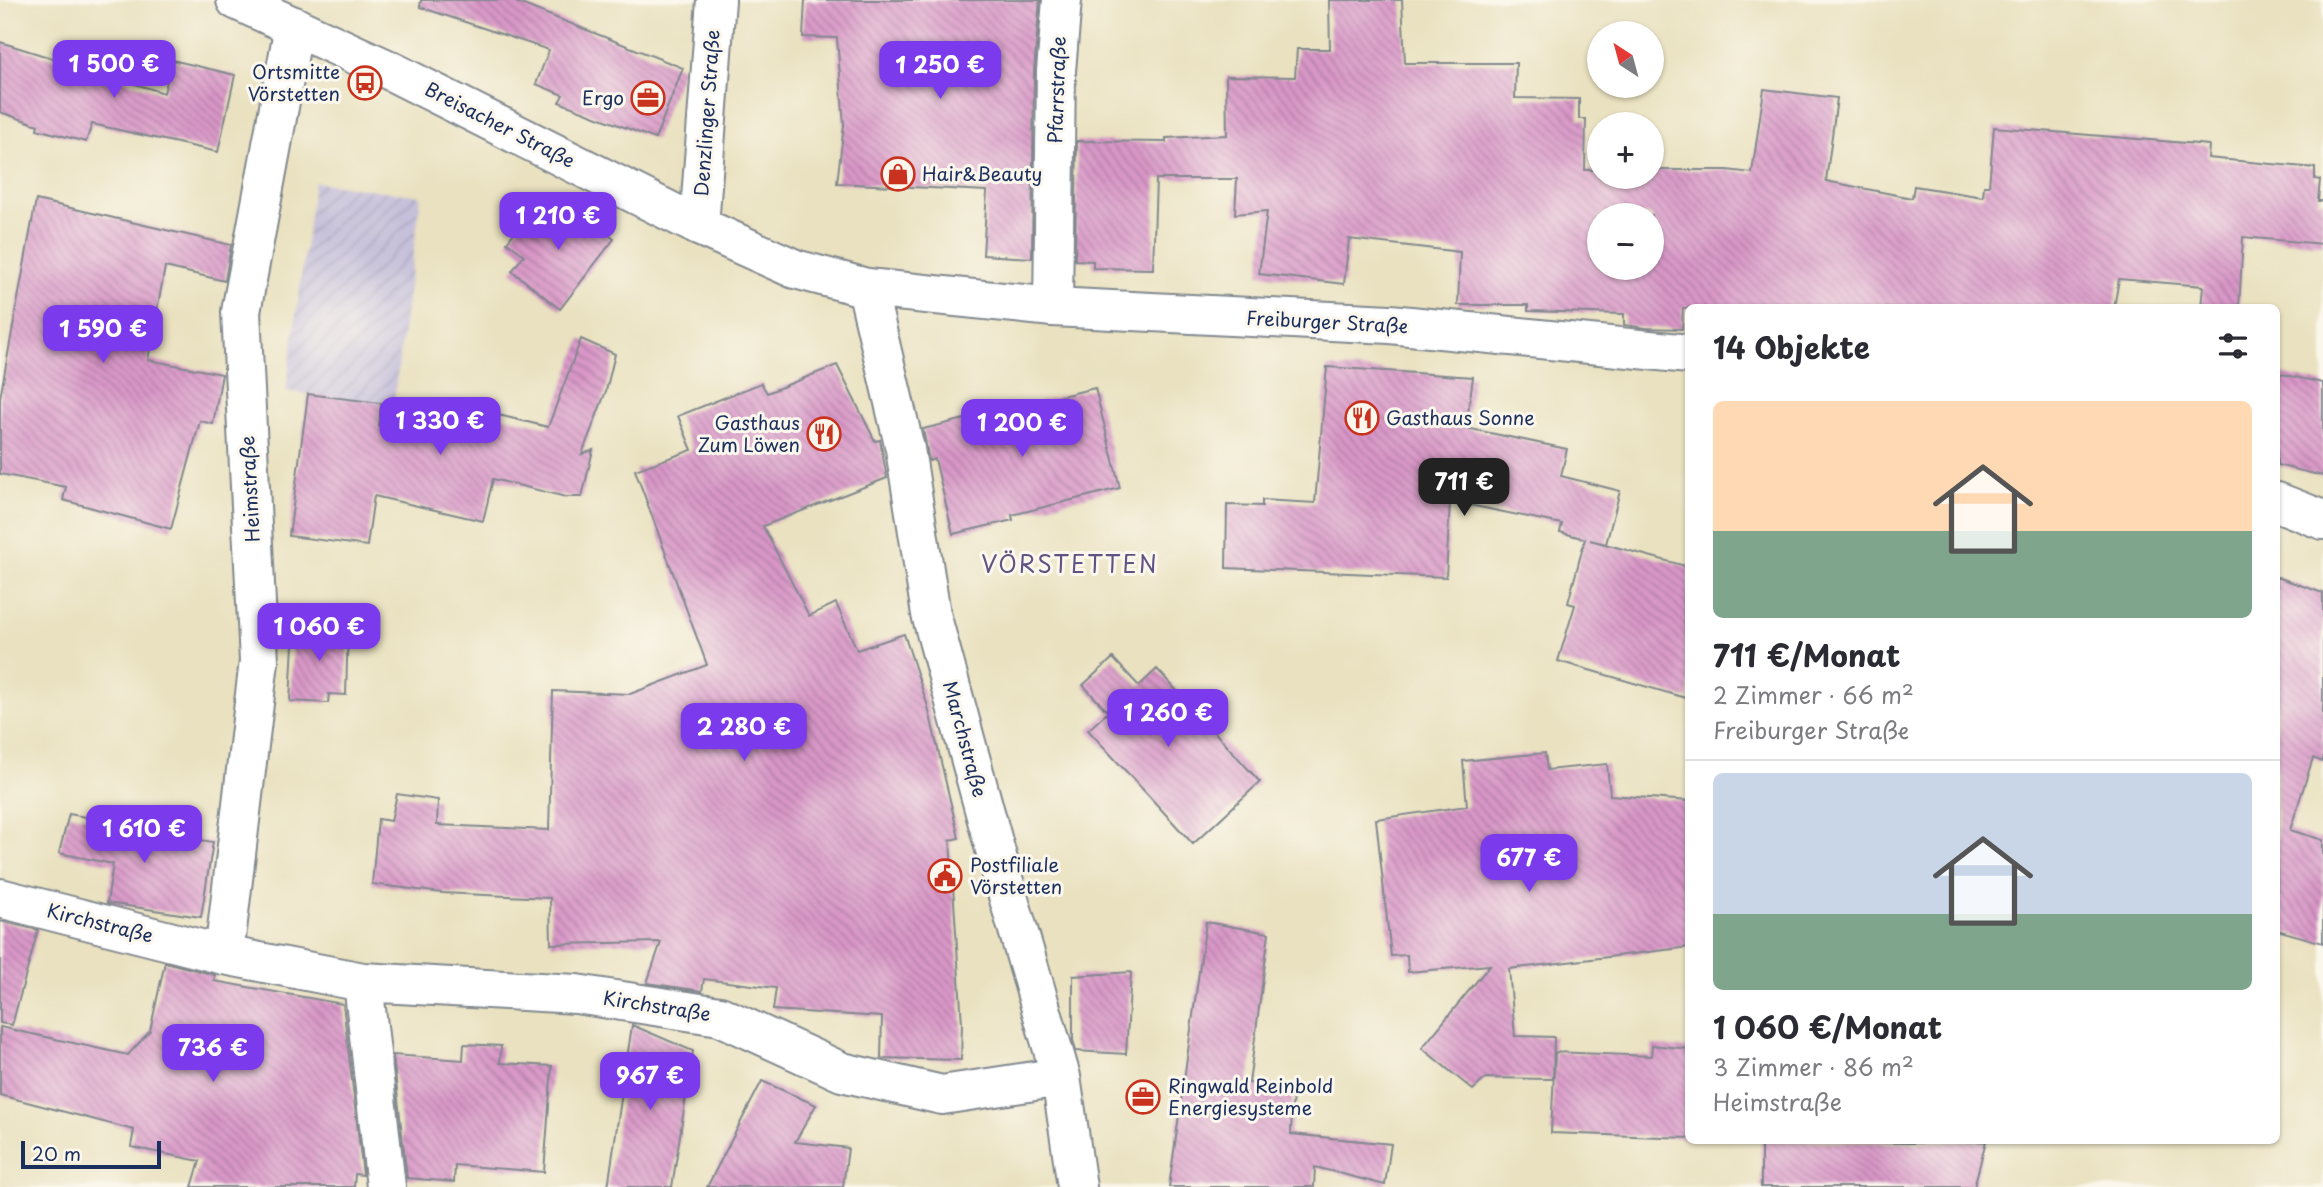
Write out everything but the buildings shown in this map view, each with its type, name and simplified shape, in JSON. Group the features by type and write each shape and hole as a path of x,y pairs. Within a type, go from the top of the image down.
{"street":[{"name":"Breisacher Straße","path":"236,0 496,122 699,226 795,268 867,288 965,300"},
{"name":"Denzlinger Straße","path":"699,226 716,0"},
{"name":"Pfarrstraße","path":"1053,307 1056,71 1062,0"},
{"name":"Heimstraße","path":"224,955 259,661 241,312 294,26"},
{"name":"Marchstraße","path":"867,288 905,449 931,614 1061,1077 1077,1187"},
{"name":"Freiburger Straße","path":"965,300 1390,324 1685,354"},
{"path":"2280,503 2323,520"},
{"name":"Kirchstraße","path":"0,898 224,955 363,982 576,994 720,1016 842,1072 942,1095 1061,1077"},
{"path":"363,982 386,1187"}],"shaded area":[{"path":"314,182 421,196 393,406 286,391"}],"place":[{"name":"Ortsmitte Vörstetten","path":"365,83"},
{"name":"Ergo","path":"648,98"},
{"name":"Hair&Beauty","path":"898,174"},
{"name":"Gasthaus Sonne","path":"1362,418"},
{"name":"Gasthaus Zum Löwen","path":"824,434"},
{"name":"Postfiliale Vörstetten","path":"945,876"},
{"name":"Ringwald Reinbold Energiesysteme","path":"1143,1097"}],"district":[{"name":"VÖRSTETTEN","path":"1070,565"}]}
